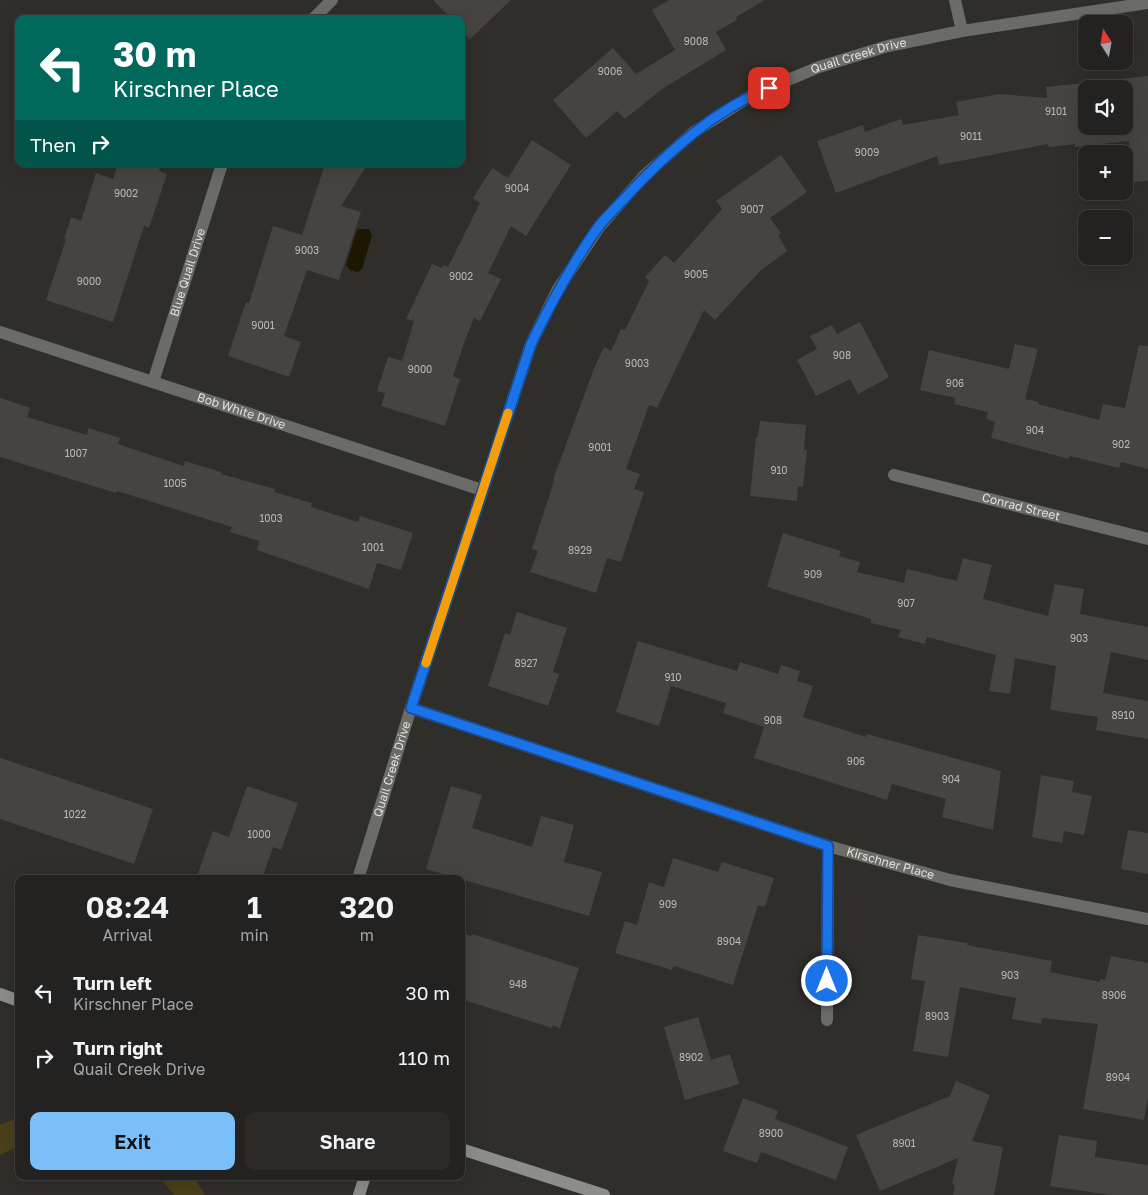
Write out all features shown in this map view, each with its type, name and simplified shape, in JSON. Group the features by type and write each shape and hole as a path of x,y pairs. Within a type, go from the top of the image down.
{"street":[{"path":"318,15 332,0"},
{"path":"955,0 962,31"},
{"name":"Quail Creek Drive","path":"359,875 411,708 531,344 558,289 600,226 645,175 694,132 752,95 819,67 888,46 962,31 1148,3"},
{"name":"Blue Quail Drive","path":"153,382 221,167"},
{"name":"Bob White Drive","path":"0,332 482,490"},
{"name":"Conrad Street","path":"894,475 1148,539"},
{"name":"Kirschner Place","path":"411,708 828,846 950,880 1148,919"},
{"path":"827,1020 828,846"},
{"path":"0,994 15,999"},
{"path":"465,1150 604,1195"},
{"path":"359,1195 364,1180"}],"shaded area":[{"path":"369,229 372,236 362,269 358,272 350,270 346,265 357,230"},
{"path":"15,1119 15,1148 0,1155 0,1125"},
{"path":"162,1180 196,1180 205,1195 174,1195"}],"building":[{"path":"433,0 511,0 470,39 465,34 465,15 447,15"},
{"path":"669,0 765,0 736,17 737,20 716,32 726,50 662,89 625,119 617,111 586,138 553,100 613,48 636,74 675,50 652,10"},
{"path":"1148,76 1148,181 1134,182 1133,145 1129,145 1129,141 1078,145 1075,147 1075,144 1049,147 1048,144 939,165 937,156 836,193 817,141 863,125 865,132 901,119 903,125 959,115 956,102 999,94 1047,98 1046,87 1078,84 1078,135 1133,135 1133,80 1111,80"},
{"path":"532,140 571,165 526,236 511,226 488,273 501,279 480,321 474,318 464,343 453,376 460,379 445,426 381,406 385,393 377,391 388,357 402,361 414,321 406,319 432,264 442,268 444,265 448,267 480,203 473,198 492,168 508,178"},
{"path":"781,155 807,192 770,218 781,233 778,235 787,251 760,271 715,320 704,310 657,408 649,405 626,469 640,474 634,489 644,492 621,562 607,558 596,593 530,572 538,551 532,549 553,480 593,371 604,347 611,351 621,329 625,330 649,281 645,277 665,255 674,263 722,209 716,201"},
{"path":"117,167 160,167 159,171 167,174 149,228 144,226 113,322 46,300 66,239 64,239 71,217 81,221 96,173 113,179"},
{"path":"324,167 366,167 341,206 361,212 339,280 307,270 284,336 301,342 289,377 228,356 246,302 249,303 273,226 302,235"},
{"path":"860,322 889,377 858,394 850,379 816,396 797,360 817,349 810,336 832,325 837,334"},
{"path":"1015,344 1038,349 1025,399 1099,420 1103,404 1125,408 1139,345 1148,346 1148,469 1121,462 1119,468 1070,456 1069,459 991,438 995,422 986,419 988,412 954,404 955,398 920,390 929,350 1009,369"},
{"path":"0,398 30,408 27,417 87,435 88,428 120,438 118,444 184,466 185,461 221,472 221,474 275,489 274,492 312,503 311,507 358,522 360,516 413,533 401,570 377,563 369,589 257,550 259,541 230,532 232,527 0,457"},
{"path":"760,421 806,425 804,450 807,450 803,487 798,486 797,501 750,496 756,437 758,437"},
{"path":"783,533 841,551 839,556 860,562 857,572 904,583 907,569 957,581 963,558 992,565 983,599 1048,616 1055,584 1084,589 1080,614 1148,627 1148,660 1111,652 1103,693 1148,701 1148,739 1096,730 1098,717 1050,710 1056,666 1015,658 1010,694 989,691 996,655 927,637 925,644 898,637 901,630 871,623 871,619 767,587"},
{"path":"517,612 567,628 553,672 559,674 548,706 488,686 505,633 510,635"},
{"path":"638,641 737,671 740,662 778,674 781,665 800,671 797,681 813,686 803,717 866,737 867,734 1001,771 993,830 942,817 946,799 892,784 887,800 754,758 764,727 723,713 726,703 671,686 659,726 616,712"},
{"path":"0,758 153,809 134,864 0,819"},
{"path":"1041,775 1074,781 1072,792 1092,796 1084,835 1064,831 1062,843 1032,837"},
{"path":"247,786 298,803 281,850 273,847 263,875 197,875 213,831 229,837"},
{"path":"451,786 482,795 472,828 532,847 541,816 574,825 564,862 602,872 589,916 465,880 465,875 447,875 426,869"},
{"path":"1128,830 1148,833 1148,874 1121,869"},
{"path":"673,858 718,872 722,862 774,878 765,907 758,905 733,985 674,966 672,970 615,953 625,921 637,925 649,882 664,887"},
{"path":"465,934 471,936 472,934 579,968 560,1028 553,1025 552,1028 465,1000"},
{"path":"918,935 1052,961 1050,972 1100,982 1100,979 1105,980 1111,956 1148,963 1148,1098 1144,1120 1083,1109 1098,1024 1042,1018 1041,1024 1012,1019 1016,998 960,987 948,1057 913,1051 925,981 911,979"},
{"path":"698,1017 711,1060 730,1054 739,1084 685,1100 664,1027"},
{"path":"956,1081 990,1095 972,1141 1003,1147 994,1195 953,1195 955,1185 952,1184 958,1158 880,1191 856,1135 950,1096"},
{"path":"743,1098 778,1111 775,1119 848,1147 836,1180 761,1152 757,1163 723,1151"},
{"path":"1059,1135 1097,1141 1095,1157 1148,1165 1148,1195 1110,1195 1050,1186"}],"slow traffic":[{"path":"426,663 508,413"}],"route":[{"path":"769,88 752,95 694,132 645,175 600,226 558,289 531,344 411,708 828,846 827,981"}]}
